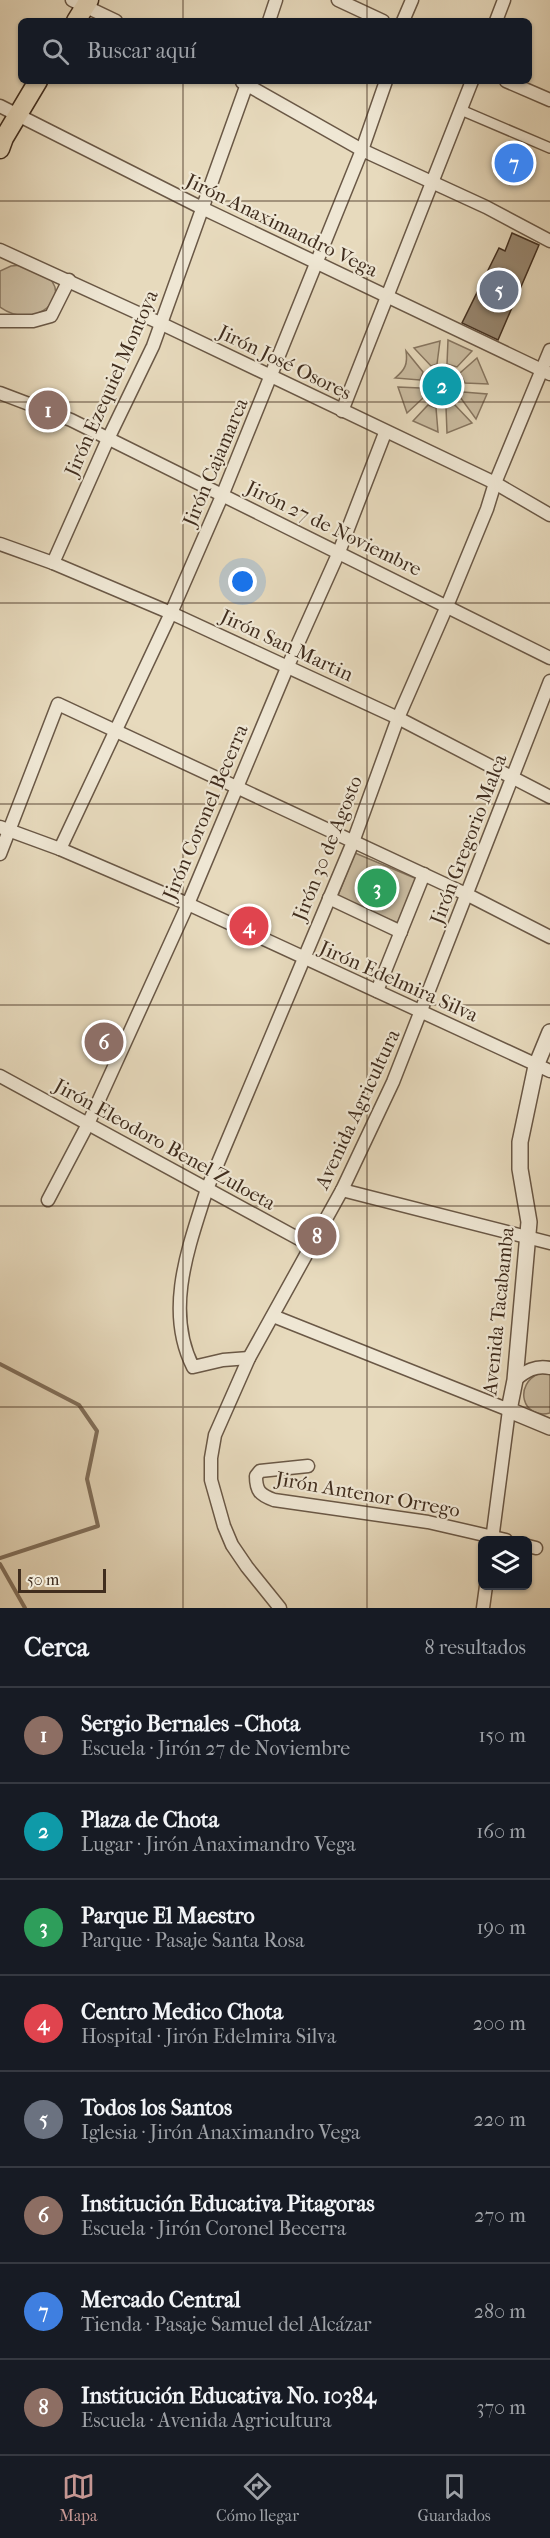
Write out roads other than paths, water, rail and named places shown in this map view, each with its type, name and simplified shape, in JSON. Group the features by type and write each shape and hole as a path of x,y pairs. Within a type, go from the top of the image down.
{"main road":[{"path":"0,149 16,116 36,84"}],"street":[{"path":"270,18 276,0"},
{"path":"338,0 377,18"},
{"path":"404,18 412,0"},
{"path":"497,18 504,0"},
{"path":"80,7 108,18"},
{"name":"Jirón Ezequiel Montoya","path":"53,563 162,324 244,84"},
{"path":"248,84 362,150 433,182 550,241"},
{"name":"Jirón Cajamarca","path":"60,849 171,613 222,496 362,150 385,84"},
{"path":"342,411 471,84"},
{"path":"513,84 550,100"},
{"name":"Jirón Anaximandro Vega","path":"0,106 202,208 546,372"},
{"path":"461,110 550,148"},
{"name":"Jirón José Osores","path":"0,250 69,280 385,433 495,483 550,515"},
{"path":"0,321 33,321 51,316 69,280"},
{"name":"Jirón 30 de Agosto","path":"249,1358 223,1360 193,1367 183,1336 178,1298 192,1238 207,1189 352,842 398,718 447,606 487,509 495,483 546,372 550,350"},
{"name":"Jirón 27 de Noviembre","path":"0,393 71,420 550,658"},
{"name":"Jirón Coronel Becerra","path":"48,1200 88,1124 188,904 287,668 339,552 385,433"},
{"name":"Jirón San Martin","path":"0,544 53,563 171,613 398,718 550,797"},
{"name":"Jirón Gregorio Malca","path":"422,1011 550,681"},
{"path":"0,854 4,829 58,705 424,874 550,937"},
{"name":"Jirón Edelmira Silva","path":"4,829 60,849 188,904 543,1068"},
{"path":"377,991 424,874"},
{"path":"329,898 401,932"},
{"name":"Avenida Agricultura","path":"280,1608 232,1545 224,1526 211,1480 211,1458 215,1435 249,1358 312,1246 372,1130 422,1011"},
{"name":"Avenida Tacabamba","path":"546,1422 509,1410 515,1380 529,1222 520,1169 520,1142 543,1068 550,1032"},
{"name":"Jirón Eleodoro Benel Zuloeta","path":"0,1076 312,1246"},
{"path":"342,1190 550,1243"},
{"path":"273,1316 509,1410 492,1536"},
{"path":"515,1380 528,1370 542,1366 550,1368"},
{"name":"Jirón Antenor Orrego","path":"308,1466 260,1471 256,1476 256,1486 261,1495 274,1500 428,1522 481,1536"},
{"path":"483,1608 485,1590"}],"waterway":[{"path":"0,1364 79,1405 97,1431 87,1479 98,1526 0,1558"},
{"path":"0,1564 25,1608"}],"place":[{"name":"Mercado Central","path":"514,163"},
{"name":"Todos los Santos","path":"499,290"},
{"name":"Plaza de Chota","path":"442,386"},
{"name":"Sergio Bernales - Chota","path":"48,410"},
{"name":"Parque El Maestro","path":"377,888"},
{"name":"Centro Medico Chota","path":"249,926"},
{"name":"Institución Educativa Pitagoras","path":"104,1042"},
{"name":"Institución Educativa No. 10384","path":"317,1236"}]}
